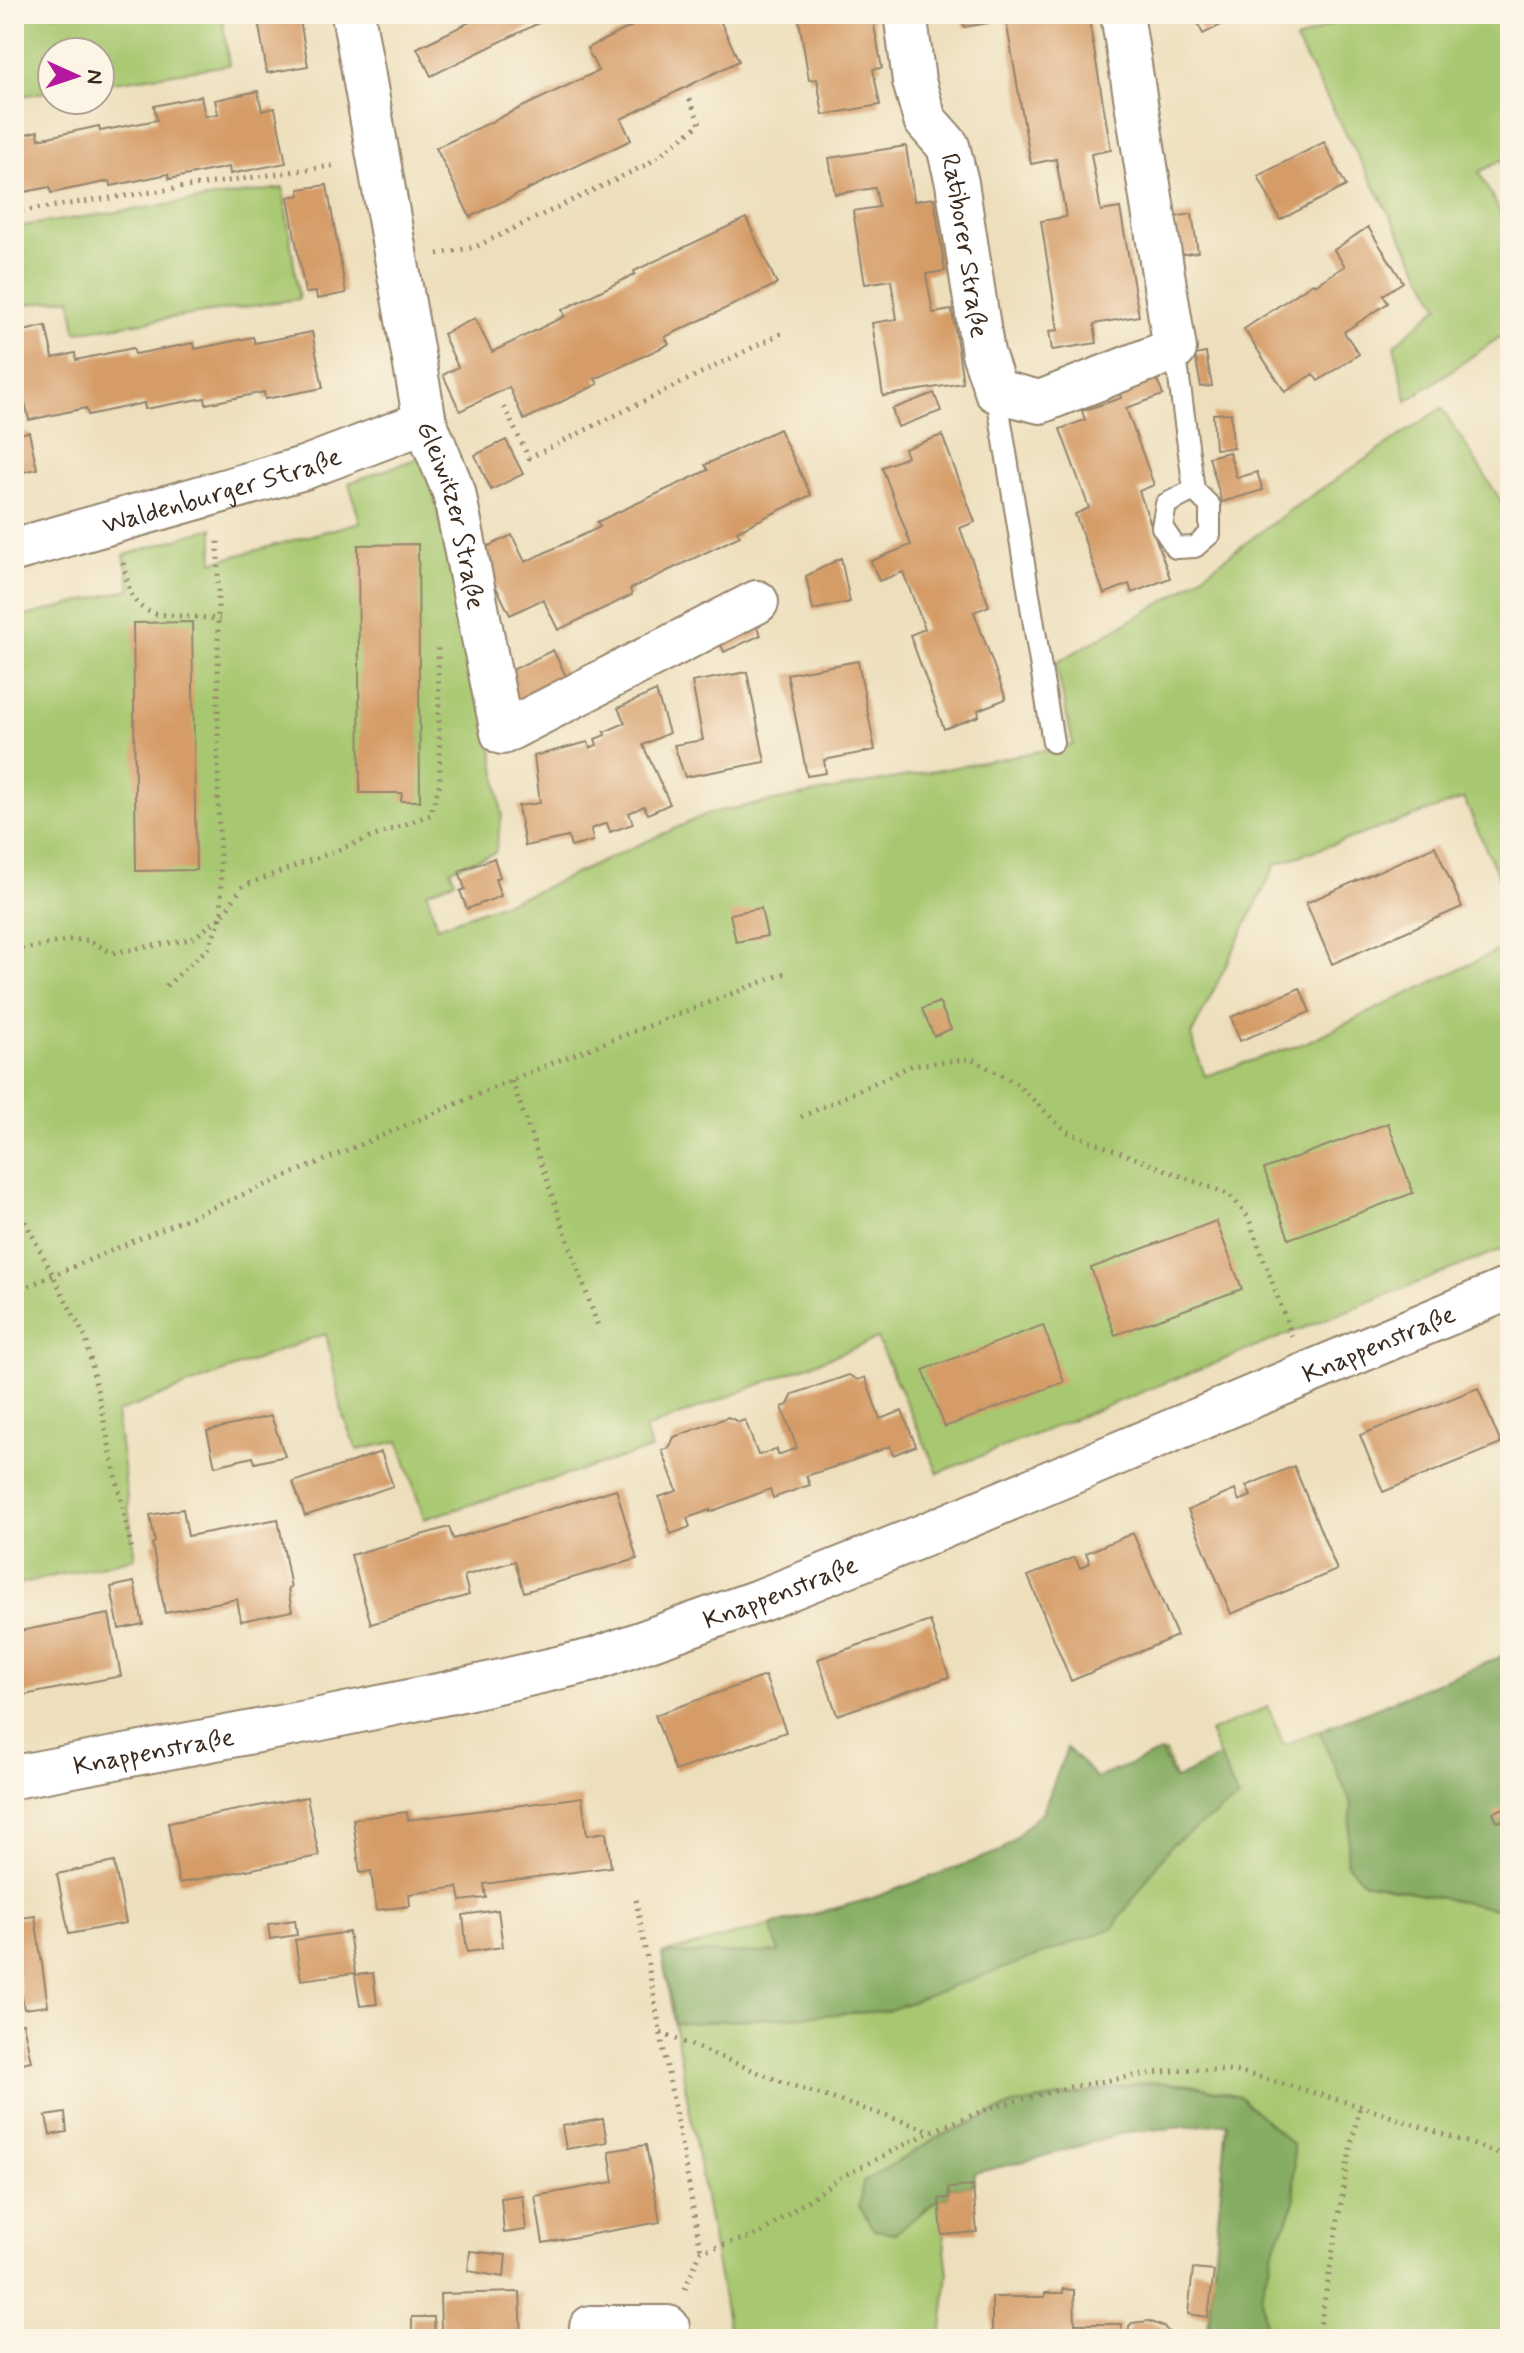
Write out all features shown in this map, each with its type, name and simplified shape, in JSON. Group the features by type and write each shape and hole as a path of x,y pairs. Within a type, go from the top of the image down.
{"street":[{"name":"Gleiwitzer Straße","path":"353,14 425,422 454,492 502,733 757,602"},
{"name":"Ratiborer Straße","path":"907,14 914,81 925,120 948,146 957,183 983,353 996,391"},
{"path":"996,391 1040,402 1175,349 1122,14"},
{"name":"Waldenburger Straße","path":"14,550 304,468 425,422"},
{"name":"Knappenstraße","path":"14,1777 311,1721 593,1660 764,1599 907,1542 1510,1288"},
{"path":"590,2339 591,2327 668,2327"}],"lane":[{"path":"1175,349 1194,490"},
{"name":"Ratiborer Straße","path":"996,391 1053,742"}],"path":[{"path":"396,262 475,247 648,164 700,124 688,95"},
{"path":"14,212 378,160"},
{"path":"504,407 529,458 784,332"},
{"path":"216,494 222,916"},
{"path":"112,524 131,595 137,605 146,612 156,614 220,619"},
{"path":"166,986 208,948 222,916 243,886 430,815 440,783 437,633"},
{"path":"14,951 70,940 88,940 112,953 192,939 222,916"},
{"path":"14,1292 557,1061 788,972"},
{"path":"801,1117 913,1065 972,1059 1017,1084 1065,1131 1230,1195 1248,1217 1306,1375"},
{"path":"512,1081 598,1326"},
{"path":"14,1200 86,1339 132,1550"},
{"path":"636,1900 701,2251 668,2327"},
{"path":"661,2032 782,2082 932,2131"},
{"path":"701,2251 758,2235 841,2177 932,2131 990,2108 1070,2087 1152,2073 1194,2069 1241,2072 1360,2106 1510,2157"},
{"path":"1318,2339 1360,2106"}],"green space":[{"path":"222,14 229,65 116,82 116,36 36,36 36,94 14,97 14,16"},
{"path":"1353,14 1510,14 1510,156 1479,172 1510,230 1510,330 1407,401 1394,345 1439,306 1296,41"},
{"path":"283,188 299,299 76,332 71,298 14,306 14,227"},
{"path":"1442,408 1510,515 1510,903 1464,799 1276,864 1191,1036 1205,1076 1305,1043 1510,945 1510,1246 938,1473 877,1339 645,1429 651,1449 424,1519 399,1441 357,1450 343,1416 326,1333 116,1413 135,1558 14,1585 14,619 131,589 124,555 213,528 213,562 360,522 349,483 424,456 488,718 502,815 495,853 450,869 455,881 427,892 437,927 539,890 709,813 1073,745 1056,663 1175,595 1293,508"},
{"path":"1510,1653 1510,2339 1268,2339 1261,2298 1273,2250 1295,2202 1239,2096 1191,2085 1150,2082 1013,2105 943,2135 863,2182 895,2233 939,2199 948,2273 941,2339 730,2339 662,1954 870,1899 1001,1851 1097,1780 1165,1752 1176,1780 1237,1798 1209,1732 1268,1707 1284,1745"},
{"path":"1510,1653 1510,1912 1364,1882 1346,1863 1352,1805 1319,1731"},
{"path":"1067,1748 1097,1778 1161,1752 1174,1780 1220,1757 1238,1799 1171,1845 1113,1928 887,2011 675,2024 662,1954 779,1952 771,1926 870,1899 1001,1851 1043,1811"},
{"path":"1150,2082 1191,2085 1239,2096 1293,2145 1295,2202 1273,2250 1261,2298 1268,2339 1207,2339 1227,2123 1127,2132 974,2173 973,2186 948,2188 949,2198 939,2199 895,2233 874,2230 859,2206 863,2182 943,2135 1013,2105"}],"building":[{"path":"257,14 299,14 308,66 267,73"},
{"path":"486,14 557,14 431,76 417,48"},
{"path":"657,14 717,14 739,61 621,119 631,140 470,217 436,148 598,71 587,48"},
{"path":"798,14 872,14 882,68 873,69 880,105 823,115 817,79 809,80"},
{"path":"962,14 999,14 1000,21 964,27"},
{"path":"1039,14 1088,14 1111,150 1091,154 1101,211 1120,208 1139,316 1094,324 1097,343 1052,350 1049,331 1058,330 1041,221 1066,217 1056,159 1031,164 1006,20"},
{"path":"1193,14 1243,14 1203,34"},
{"path":"258,91 262,111 275,108 286,163 230,174 229,167 169,179 168,174 111,186 110,181 51,193 50,187 14,194 14,137 38,131 39,139 99,126 100,131 157,120 154,106 201,96 205,116 218,114 215,100"},
{"path":"1324,142 1346,186 1280,220 1258,176"},
{"path":"906,146 914,201 934,198 945,271 926,274 933,313 952,310 963,383 883,396 872,323 897,319 891,280 865,284 853,211 879,207 875,188 835,194 829,158"},
{"path":"327,185 346,293 317,299 316,292 305,293 288,197 300,195 299,189"},
{"path":"1192,214 1198,252 1179,255 1174,217"},
{"path":"746,218 777,284 665,337 669,344 595,379 598,384 524,420 509,387 460,411 443,375 458,367 443,334 475,318 492,352 565,316 562,310 635,274 634,271"},
{"path":"1368,227 1403,282 1383,295 1388,303 1344,332 1359,354 1318,381 1313,374 1285,392 1244,329 1313,283 1315,285 1345,266 1334,250"},
{"path":"46,326 53,358 75,353 76,360 133,348 135,354 194,343 195,349 253,337 255,343 312,332 323,388 265,399 264,392 206,404 205,398 145,409 144,403 88,415 86,408 29,420 17,366 20,365 14,333"},
{"path":"1206,353 1212,386 1201,387 1195,355"},
{"path":"1156,377 1163,395 1126,408 1154,485 1139,491 1170,578 1132,593 1129,584 1104,594 1075,514 1089,508 1060,429 1085,420 1082,411 1121,398 1119,390"},
{"path":"934,393 941,411 898,427 892,409"},
{"path":"1231,413 1233,448 1215,449 1213,414"},
{"path":"779,429 811,495 737,531 740,536 630,589 632,595 558,630 543,599 510,615 478,551 512,535 525,562 600,527 597,522 708,470 705,465"},
{"path":"29,432 37,469 17,473 14,435"},
{"path":"942,435 975,522 960,528 989,606 974,612 1006,699 978,710 979,716 944,729 910,635 925,629 903,572 879,581 871,561 911,545 882,467 907,457 904,449"},
{"path":"506,440 523,474 491,490 475,455"},
{"path":"1229,452 1237,478 1257,472 1263,490 1222,502 1209,457"},
{"path":"418,544 420,801 401,801 402,793 360,793 358,545"},
{"path":"841,558 850,602 813,610 806,576"},
{"path":"751,616 761,635 724,652 716,633"},
{"path":"192,622 196,870 136,871 133,623"},
{"path":"553,650 569,682 519,706 504,674"},
{"path":"858,661 875,750 824,760 826,773 807,776 787,674"},
{"path":"747,672 765,762 685,777 674,745 703,740 692,682"},
{"path":"656,691 669,733 643,745 670,804 648,814 644,806 629,813 633,824 610,832 607,823 591,829 593,841 571,847 568,837 525,846 518,806 540,803 534,756 588,742 590,748 597,745 595,739 625,723 618,708"},
{"path":"1435,846 1462,907 1332,964 1306,903"},
{"path":"494,858 500,877 495,879 501,896 467,909 460,891 465,889 459,871"},
{"path":"761,908 767,936 736,942 730,914"},
{"path":"1300,988 1310,1012 1240,1041 1231,1017"},
{"path":"939,1002 951,1029 934,1036 922,1009"},
{"path":"1388,1123 1413,1193 1289,1239 1264,1169"},
{"path":"1216,1221 1242,1289 1115,1335 1091,1268"},
{"path":"1043,1325 1064,1382 945,1427 923,1370"},
{"path":"849,1375 858,1380 865,1377 880,1419 902,1411 916,1446 893,1455 890,1446 806,1476 810,1485 773,1498 770,1489 687,1518 690,1527 671,1534 659,1497 677,1491 662,1450 669,1448 674,1437 728,1417 739,1422 745,1420 758,1455 777,1449 778,1455 797,1448 782,1407 788,1405 793,1394"},
{"path":"1478,1388 1501,1444 1383,1492 1360,1435"},
{"path":"271,1416 285,1456 255,1463 253,1457 215,1466 207,1431"},
{"path":"381,1452 393,1486 305,1516 293,1482"},
{"path":"1294,1466 1337,1570 1231,1614 1188,1510 1235,1490 1239,1501 1251,1496 1246,1486"},
{"path":"616,1489 637,1559 524,1592 515,1561 464,1576 469,1595 371,1624 351,1555 449,1527 453,1539"},
{"path":"183,1509 188,1536 278,1519 291,1588 288,1589 292,1611 241,1621 237,1599 165,1613 152,1544 155,1542 150,1515"},
{"path":"1133,1533 1177,1636 1071,1681 1028,1576 1075,1557 1080,1568 1090,1563 1086,1553"},
{"path":"134,1582 143,1624 119,1629 111,1587"},
{"path":"109,1614 121,1676 14,1697 14,1632"},
{"path":"930,1621 949,1677 837,1715 818,1659"},
{"path":"765,1676 786,1732 675,1771 655,1715"},
{"path":"307,1797 319,1856 179,1883 168,1823"},
{"path":"582,1797 587,1835 606,1832 611,1867 484,1884 486,1898 461,1901 458,1887 409,1894 410,1906 376,1910 371,1871 360,1873 353,1819 407,1812 408,1820"},
{"path":"1510,1806 1510,1818 1497,1822 1493,1812"},
{"path":"114,1862 126,1923 69,1934 57,1874"},
{"path":"498,1910 503,1947 467,1952 463,1915"},
{"path":"35,1916 48,2006 24,2009 18,1974 14,1974 14,1919"},
{"path":"295,1920 297,1935 270,1939 268,1924"},
{"path":"349,1932 355,1973 301,1980 295,1940"},
{"path":"373,1973 377,2004 360,2006 355,1975"},
{"path":"23,2023 31,2061 14,2065 14,2025"},
{"path":"65,2113 67,2132 50,2135 46,2116"},
{"path":"603,2119 607,2142 566,2149 562,2126"},
{"path":"646,2145 660,2222 543,2243 535,2196 614,2182 609,2151"},
{"path":"973,2186 977,2232 942,2235 939,2199 949,2198 948,2188"},
{"path":"522,2195 526,2230 504,2233 501,2198"},
{"path":"470,2251 506,2255 504,2277 468,2271"},
{"path":"1193,2269 1214,2271 1208,2317 1188,2314"},
{"path":"1063,2289 1074,2290 1075,2324 1121,2324 1121,2332 1129,2332 1132,2323 1149,2321 1164,2327 1172,2339 992,2339 992,2297 1045,2297 1045,2293 1063,2293"},
{"path":"520,2292 522,2339 473,2339 473,2330 441,2331 440,2294"},
{"path":"412,2317 434,2317 435,2339 412,2339"}]}
